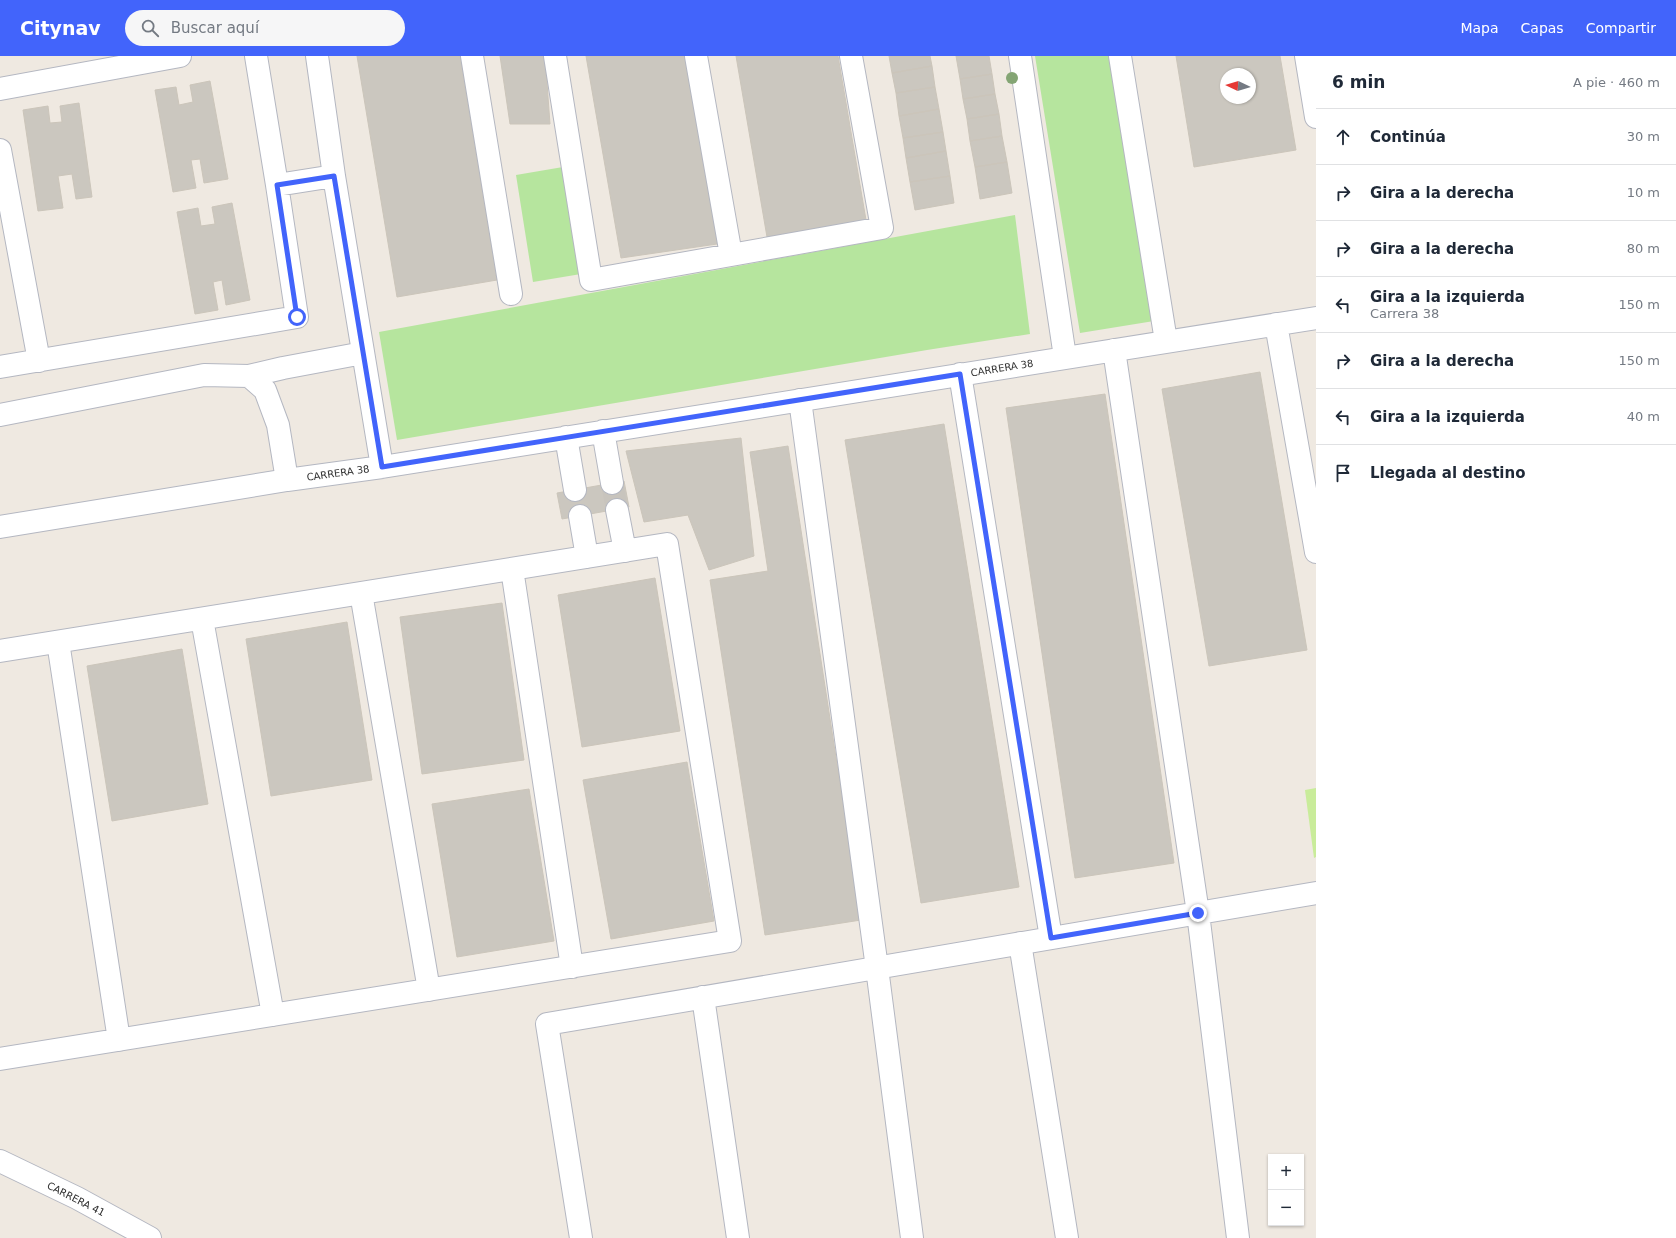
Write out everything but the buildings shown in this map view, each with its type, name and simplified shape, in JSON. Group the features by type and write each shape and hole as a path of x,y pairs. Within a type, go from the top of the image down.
{"street":[{"path":"0,89 180,56"},
{"path":"0,367 297,317 256,56"},
{"path":"317,56 334,176 382,467"},
{"path":"472,56 511,294"},
{"path":"555,56 591,280 882,228 851,56"},
{"path":"696,56 731,255"},
{"path":"1020,56 1066,358"},
{"path":"1120,56 1166,341"},
{"path":"1306,56 1316,116"},
{"path":"0,150 39,361"},
{"path":"277,185 334,176"},
{"name":"CARRERA 38","path":"0,527 287,480 382,467 1316,318"},
{"path":"1276,324 1316,552"},
{"path":"1114,350 1198,913 1238,1238"},
{"path":"0,415 204,375 249,376 363,353"},
{"path":"960,374 1051,938"},
{"path":"249,376 265,390 278,425 287,480"},
{"path":"800,400 912,1238"},
{"path":"603,431 612,483"},
{"path":"566,437 575,490"},
{"path":"617,510 625,551"},
{"path":"580,516 587,557"},
{"path":"0,651 667,544 730,941 0,1059"},
{"path":"512,569 572,967"},
{"path":"361,593 429,990"},
{"path":"202,619 273,1015"},
{"path":"58,642 119,1040"},
{"path":"582,1238 547,1024 1316,893"},
{"path":"1020,943 1067,1238"},
{"path":"703,997 738,1238"},
{"name":"CARRERA 41","path":"0,1161 77,1198 150,1238"}],"green space":[{"path":"1035,56 1110,56 1154,321 1080,333"},
{"path":"563,167 581,274 533,282 516,175"},
{"path":"1015,215 1030,334 927,350 397,440 379,332"},
{"path":"1316,788 1316,857 1314,858 1305,790"}],"tunnel":[{"path":"612,483 617,510"}],"route":[{"path":"297,317 277,185 334,176 382,467 960,374 1051,938 1198,913"}]}
